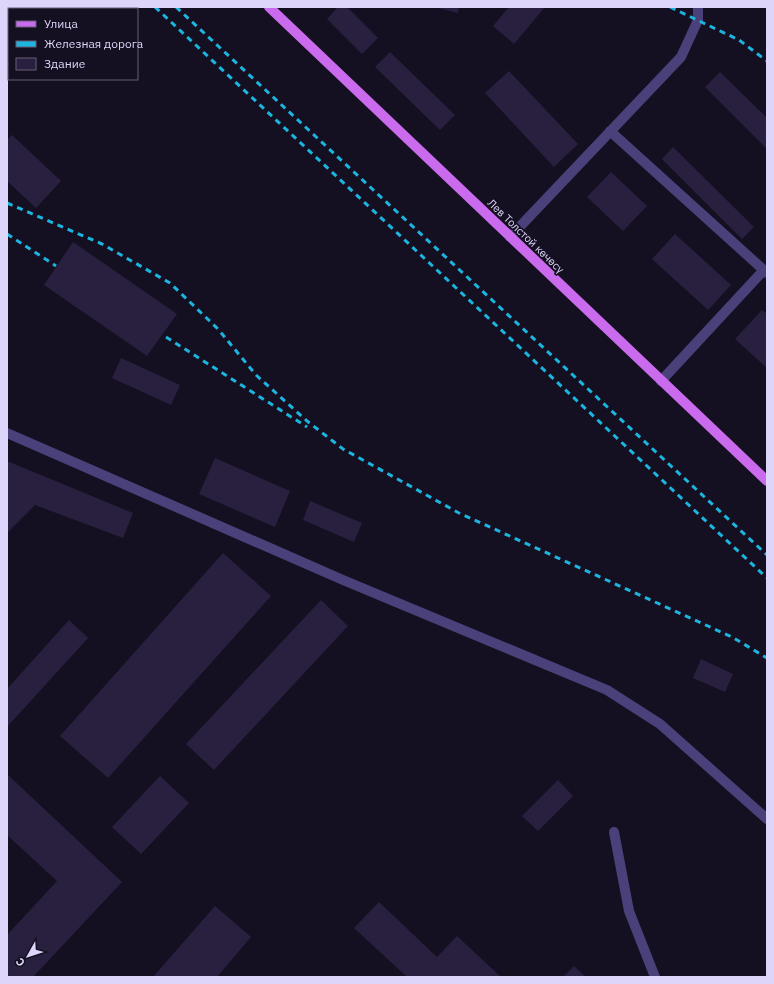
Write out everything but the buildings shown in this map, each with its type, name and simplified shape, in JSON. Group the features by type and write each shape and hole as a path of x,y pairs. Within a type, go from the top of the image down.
{"main road":[{"name":"Лев Толстой көчөсү","path":"268,7 767,481"}],"street":[{"path":"510,237 681,57 698,20 698,7"},
{"path":"610,131 766,272 661,380"},
{"path":"7,432 343,580 607,690 660,724 767,819"},
{"path":"614,832 629,911 655,977"}],"railway":[{"path":"155,7 767,578"},
{"path":"176,7 767,555"},
{"path":"670,7 739,40 767,61"},
{"path":"7,203 102,244 170,283 218,329 256,375 307,421 343,449 459,513 732,637 767,658"},
{"path":"7,234 56,266"},
{"path":"166,337 307,427"}]}
